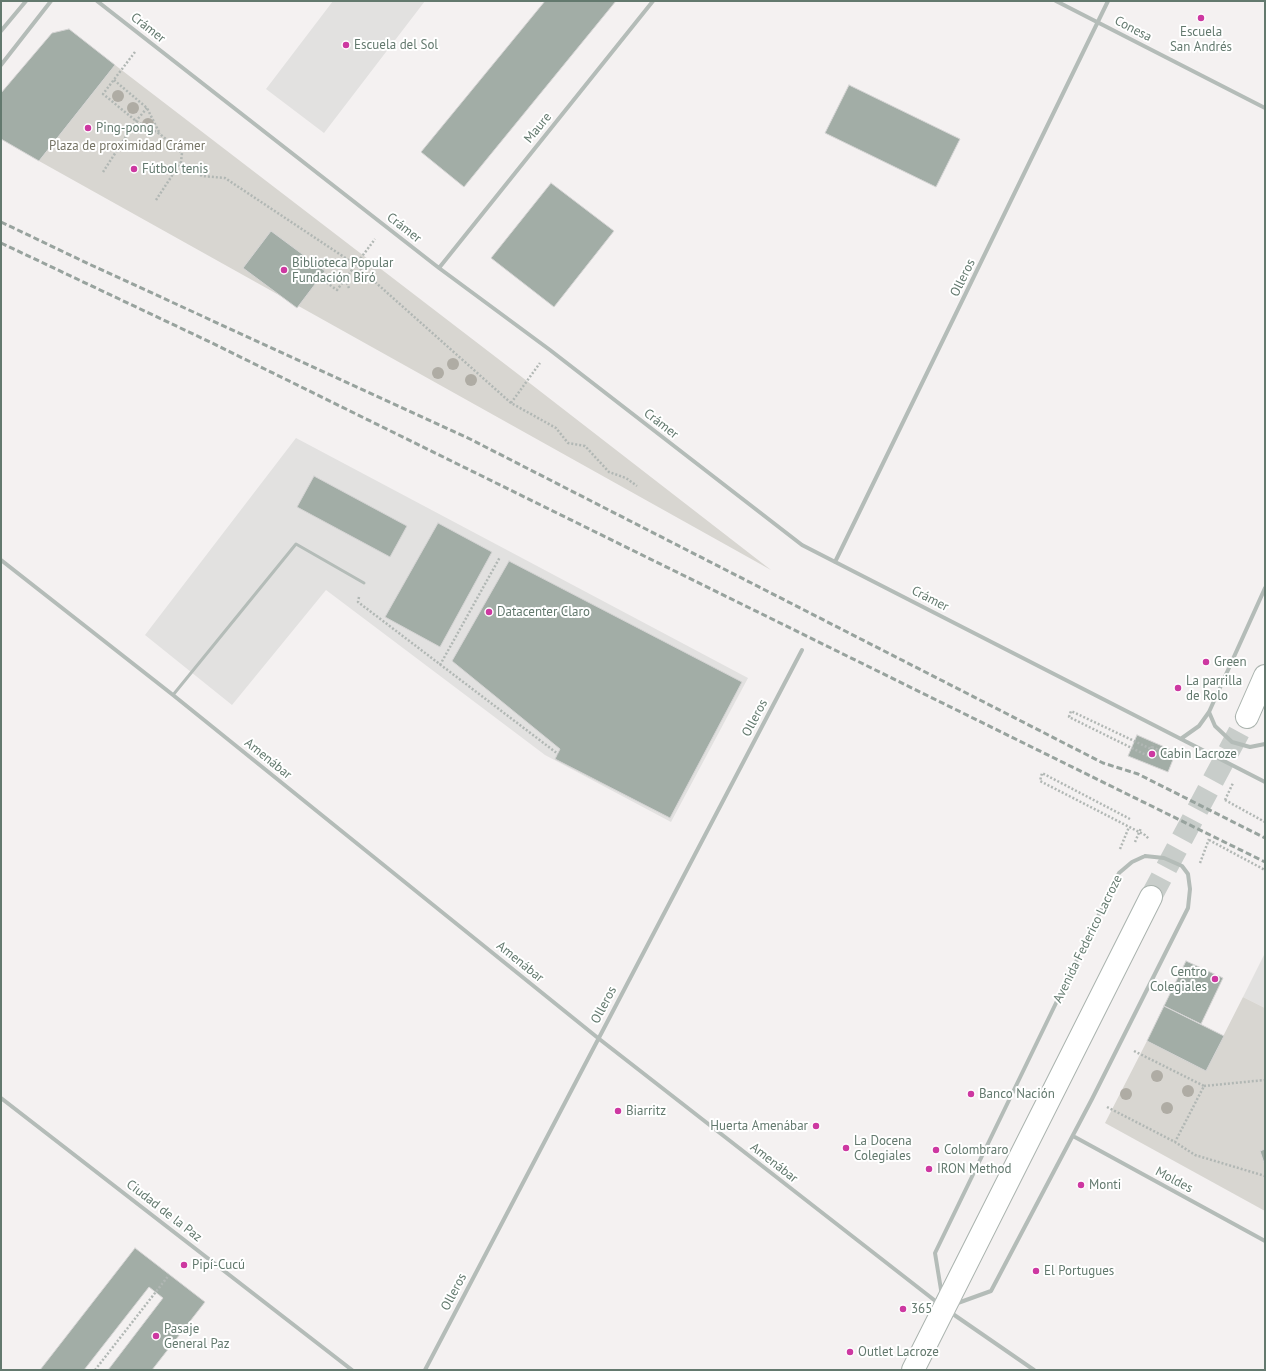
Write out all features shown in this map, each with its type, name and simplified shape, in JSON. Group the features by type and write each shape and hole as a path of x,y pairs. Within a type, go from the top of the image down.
{"main road":[{"path":"1247,717 1265,676"},
{"path":"913,1370 1151,896"}],"street":[{"path":"1,31 26,1"},
{"path":"1,65 51,1"},
{"name":"Crámer","path":"97,1 439,268 550,350 802,545 1182,738 1265,782"},
{"name":"Maure","path":"439,268 653,1"},
{"name":"Conesa","path":"1056,1 1265,108"},
{"name":"Olleros","path":"835,562 1108,1"},
{"name":"Amenábar","path":"1,560 173,695 598,1038 944,1308 1034,1370"},
{"path":"1182,738 1199,726 1209,712 1265,588"},
{"name":"Olleros","path":"425,1370 802,650"},
{"path":"1209,712 1215,726 1232,742 1250,746 1265,744"},
{"name":"Avenida Federico Lacroze","path":"1146,856 1164,858 1182,866 1188,874 1190,889 1188,908 1120,1045 991,1291 944,1308 935,1253 1119,873 1132,862 1146,856"},
{"name":"Ciudad de la Paz","path":"1,1098 352,1370"},
{"name":"Moldes","path":"1073,1136 1265,1241"}],"lane":[{"path":"173,695 296,544 364,583"}],"path":[{"path":"145,38 104,94 136,121 160,134 182,153 181,162 156,200"},
{"path":"114,80 147,108 160,134"},
{"path":"104,172 136,121 147,108"},
{"path":"181,162 202,176 224,178 356,265 511,403 556,428 568,443 585,446 609,472 626,478 637,486"},
{"path":"320,278 336,290 385,226"},
{"path":"345,278 349,288"},
{"path":"511,403 550,350"},
{"path":"440,665 500,557"},
{"path":"364,583 358,602 558,754"},
{"path":"1148,756 1069,717 1071,711 1172,756"},
{"path":"1128,827 1040,781 1042,773 1130,819"},
{"path":"1224,801 1225,800 1265,822"},
{"path":"1137,840 1141,828"},
{"path":"1209,839 1265,870"},
{"path":"1120,1045 1204,1086 1265,1080"},
{"path":"1175,1142 1204,1086"},
{"path":"1092,1099 1175,1142 1196,1155 1265,1176"},
{"path":"95,1370 169,1275"}],"shaded area":[{"name":"Escuela del Sol","path":"333,1 425,1 324,133 266,89"},
{"name":"Datacenter Claro","path":"296,438 748,678 671,822 545,755 326,590 232,705 145,635"},
{"path":"1265,953 1265,1008 1243,997"}],"green space":[{"name":"Plaza de proximidad Crámer","path":"115,65 527,381 771,570 39,161"},
{"path":"1243,997 1265,1008 1265,1211 1105,1123 1147,1041 1206,1070"}],"building":[{"path":"545,1 616,1 464,187 421,152"},
{"path":"69,29 115,65 39,161 1,139 1,93 52,33"},
{"path":"849,85 960,139 936,187 825,133"},
{"path":"551,183 614,231 554,307 491,258"},
{"name":"Biblioteca Popular Fundación Biró","path":"271,231 325,271 297,308 243,268"},
{"path":"314,476 407,526 390,557 297,507"},
{"path":"438,523 492,552 440,647 385,617"},
{"path":"509,561 742,682 670,818 555,759 560,749 452,661"},
{"name":"Cabin Lacroze","path":"1137,735 1176,752 1168,772 1128,756"},
{"path":"1186,961 1223,978 1201,1024 1164,1006"},
{"path":"1164,1006 1224,1036 1206,1071 1147,1041"},
{"path":"1265,1149 1265,1163 1264,1163 1260,1151"},
{"name":"Pasaje General Paz","path":"135,1248 205,1302 152,1370 108,1370 163,1298 149,1287 84,1370 40,1370"}],"tunnel":[{"path":"1151,897 1247,717"}],"railway":[{"path":"1,222 91,265 470,439 1103,763 1138,774 1265,838"},
{"path":"1,243 210,342 1265,862"}],"place":[{"name":"Escuela San Andrés","path":"1201,18"},
{"name":"Escuela del Sol","path":"346,45"},
{"name":"Ping-pong","path":"88,128"},
{"name":"Fútbol tenis","path":"134,169"},
{"name":"Biblioteca Popular Fundación Biró","path":"284,270"},
{"name":"Datacenter Claro","path":"489,612"},
{"name":"Green","path":"1206,662"},
{"name":"La parrilla de Rolo","path":"1178,688"},
{"name":"Cabin Lacroze","path":"1152,754"},
{"name":"Centro Colegiales","path":"1215,979"},
{"name":"Banco Nación","path":"971,1094"},
{"name":"Biarritz","path":"618,1111"},
{"name":"Huerta Amenábar","path":"816,1126"},
{"name":"La Docena Colegiales","path":"846,1148"},
{"name":"Colombraro","path":"936,1150"},
{"name":"IRON Method","path":"929,1169"},
{"name":"Monti","path":"1081,1185"},
{"name":"Pipí-Cucú","path":"184,1265"},
{"name":"El Portugues","path":"1036,1271"},
{"name":"365","path":"903,1309"},
{"name":"Pasaje General Paz","path":"156,1336"},
{"name":"Outlet Lacroze","path":"850,1352"}]}
